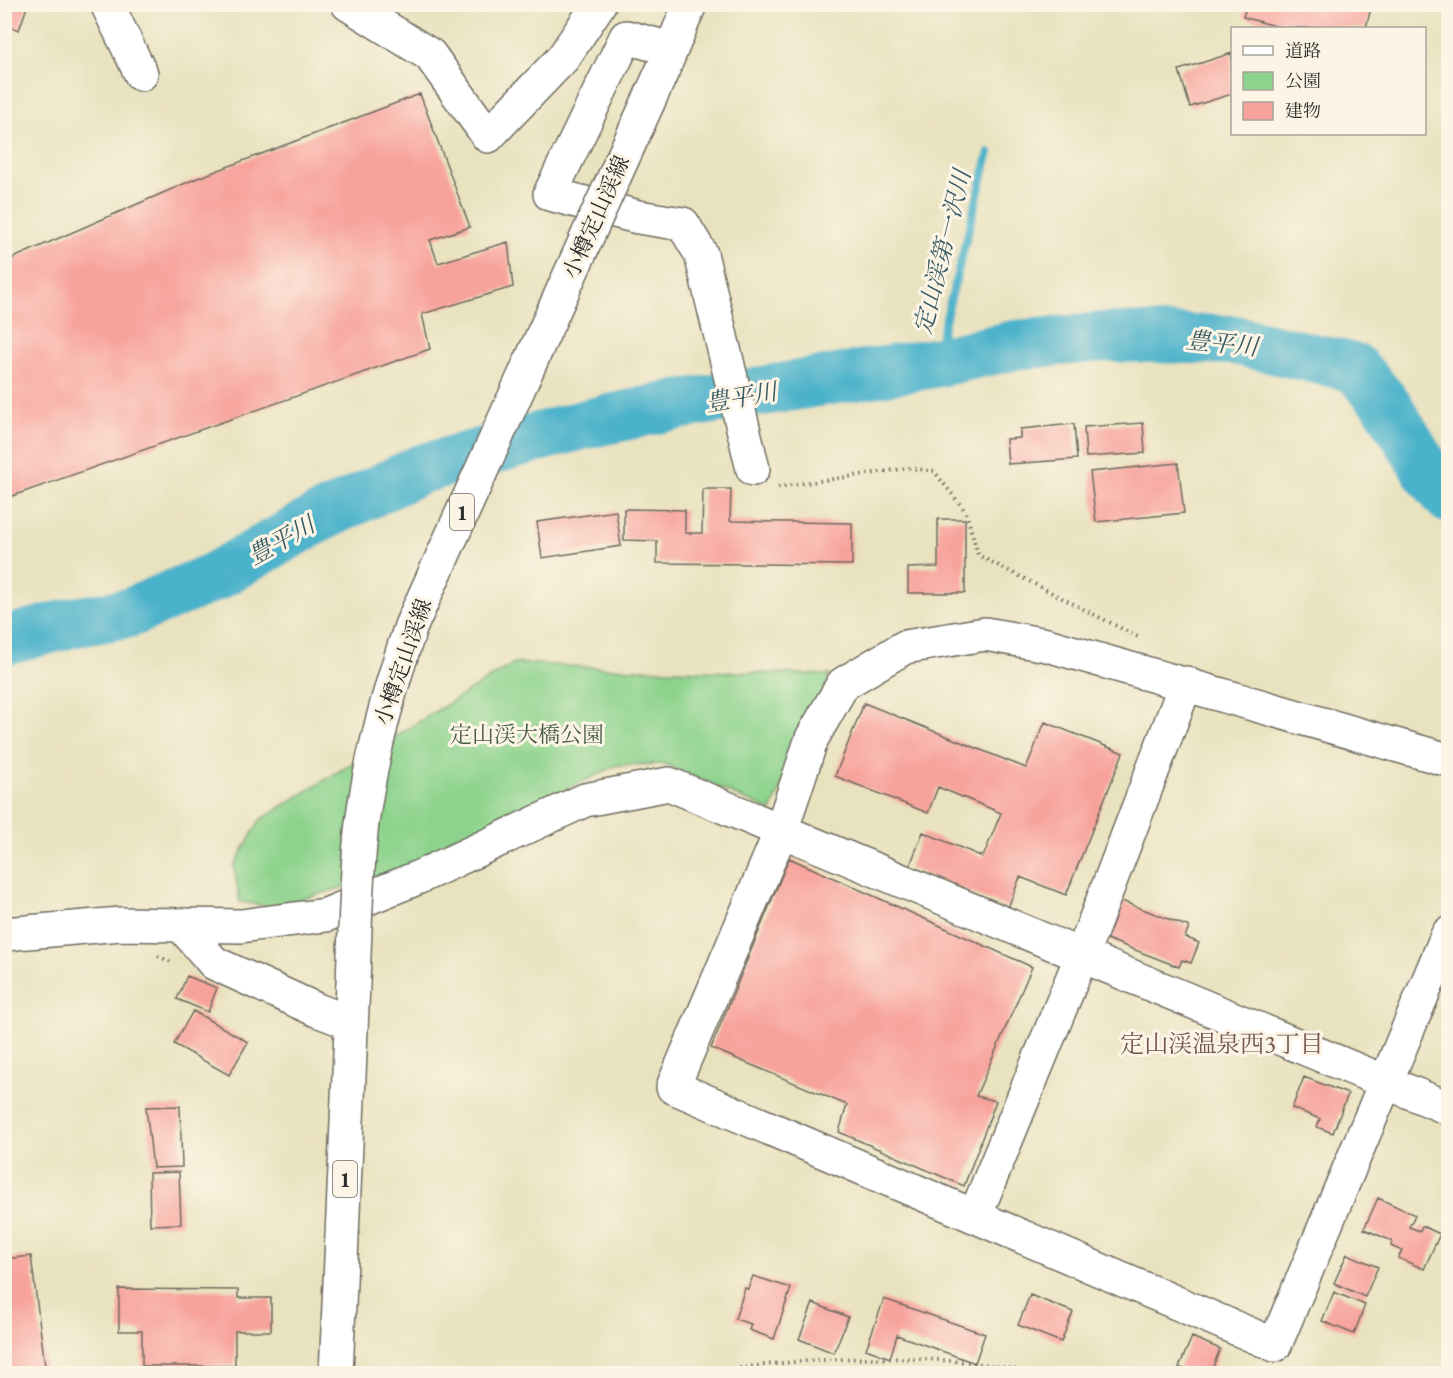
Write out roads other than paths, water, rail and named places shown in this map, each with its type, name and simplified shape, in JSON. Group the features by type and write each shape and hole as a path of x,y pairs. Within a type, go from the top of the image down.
{"street":[{"path":"107,4 141,74"},
{"path":"348,4 430,55 488,136 563,58 599,4"},
{"name":"小樽定山渓線","path":"336,1374 353,984 363,821 373,757 397,665 415,615 668,58 690,4"},
{"path":"668,58 626,37 550,194 638,217 683,224 701,254 753,469"},
{"path":"1449,760 1186,682 1047,645 985,634 904,647 843,684 812,738 781,831 673,1087 1275,1345 1449,934"},
{"path":"975,1216 1082,955 1186,682"},
{"path":"4,934 121,924 241,926 326,915 417,878 585,800 669,784 1449,1108"},
{"path":"182,926 214,963 351,1023"}],"waterway":[{"name":"定山渓第一沢川","path":"934,363 989,152"},
{"name":"豊平川","path":"4,641 75,622 129,613 214,577 315,520 421,469 586,424 671,406 934,363 1015,345 1103,337 1235,340 1355,368 1388,406 1428,473 1448,498"}],"district":[{"name":"定山渓温泉西3丁目","path":"1222,1043"}],"park label":[{"name":"定山渓大橋公園","path":"527,734"}]}
